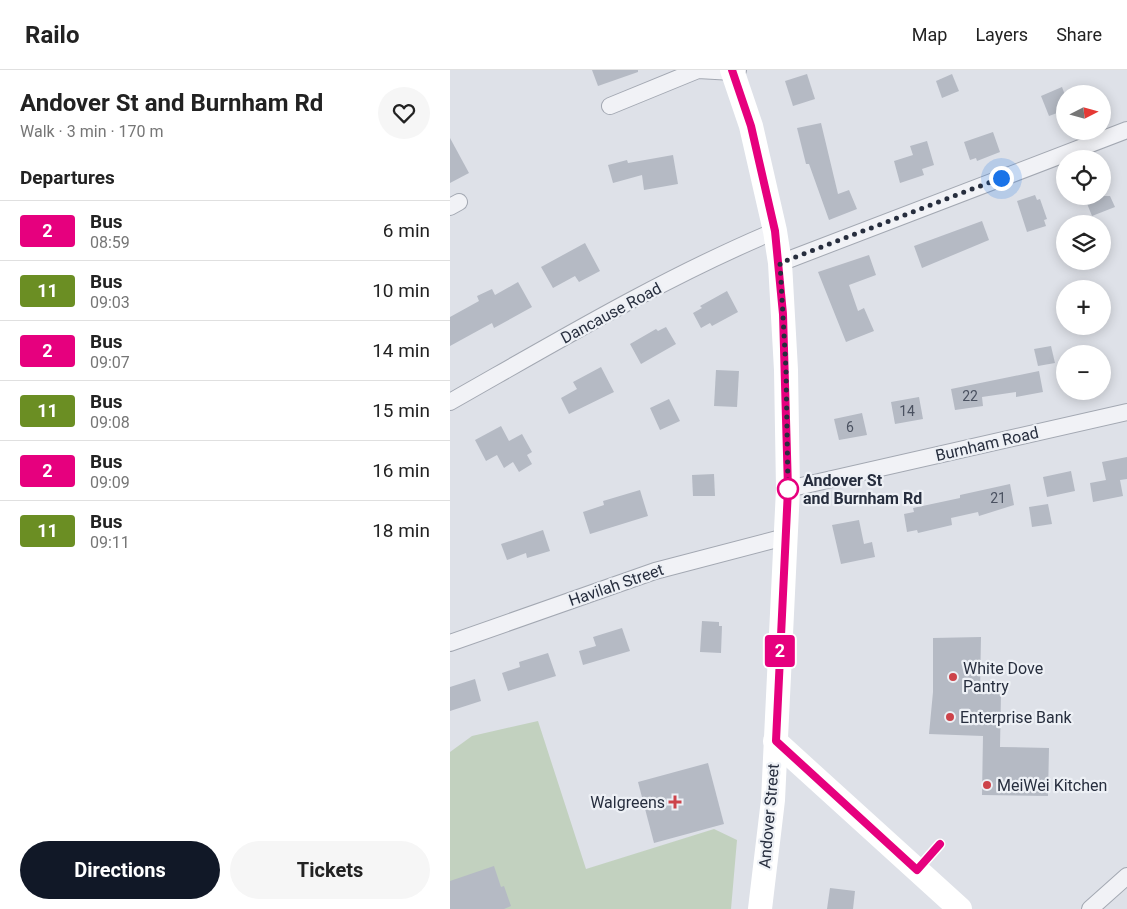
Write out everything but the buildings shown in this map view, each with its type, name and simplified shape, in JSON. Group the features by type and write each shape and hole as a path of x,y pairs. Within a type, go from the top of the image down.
{"main road":[{"name":"Andover Street","path":"734,71 751,126 775,231 780,263 786,370 788,489 776,741 773,800 760,909"},
{"path":"776,741 960,909"}],"street":[{"path":"610,106 698,70 734,71"},
{"path":"780,263 1127,130"},
{"name":"Dancause Road","path":"450,402 551,345 721,254 775,231"},
{"name":"Burnham Road","path":"788,489 1127,412"},
{"name":"Havilah Street","path":"450,643 654,570 785,537"},
{"path":"1090,909 1127,876"}],"green space":[{"path":"538,721 586,869 714,829 737,840 731,909 450,909 450,752 472,736"}],"bus line":[{"name":"2","path":"732,70 751,126 775,231 780,263 786,370 788,489 776,741 917,870 940,844"}],"place":[{"name":"Andover St and Burnham Rd","path":"788,489"},
{"name":"White Dove Pantry","path":"953,677"},
{"name":"Enterprise Bank","path":"950,717"},
{"name":"MeiWei Kitchen","path":"987,785"},
{"name":"Walgreens","path":"675,802"}],"route":[{"path":"788,489 786,370 780,263 1001,178"}]}
